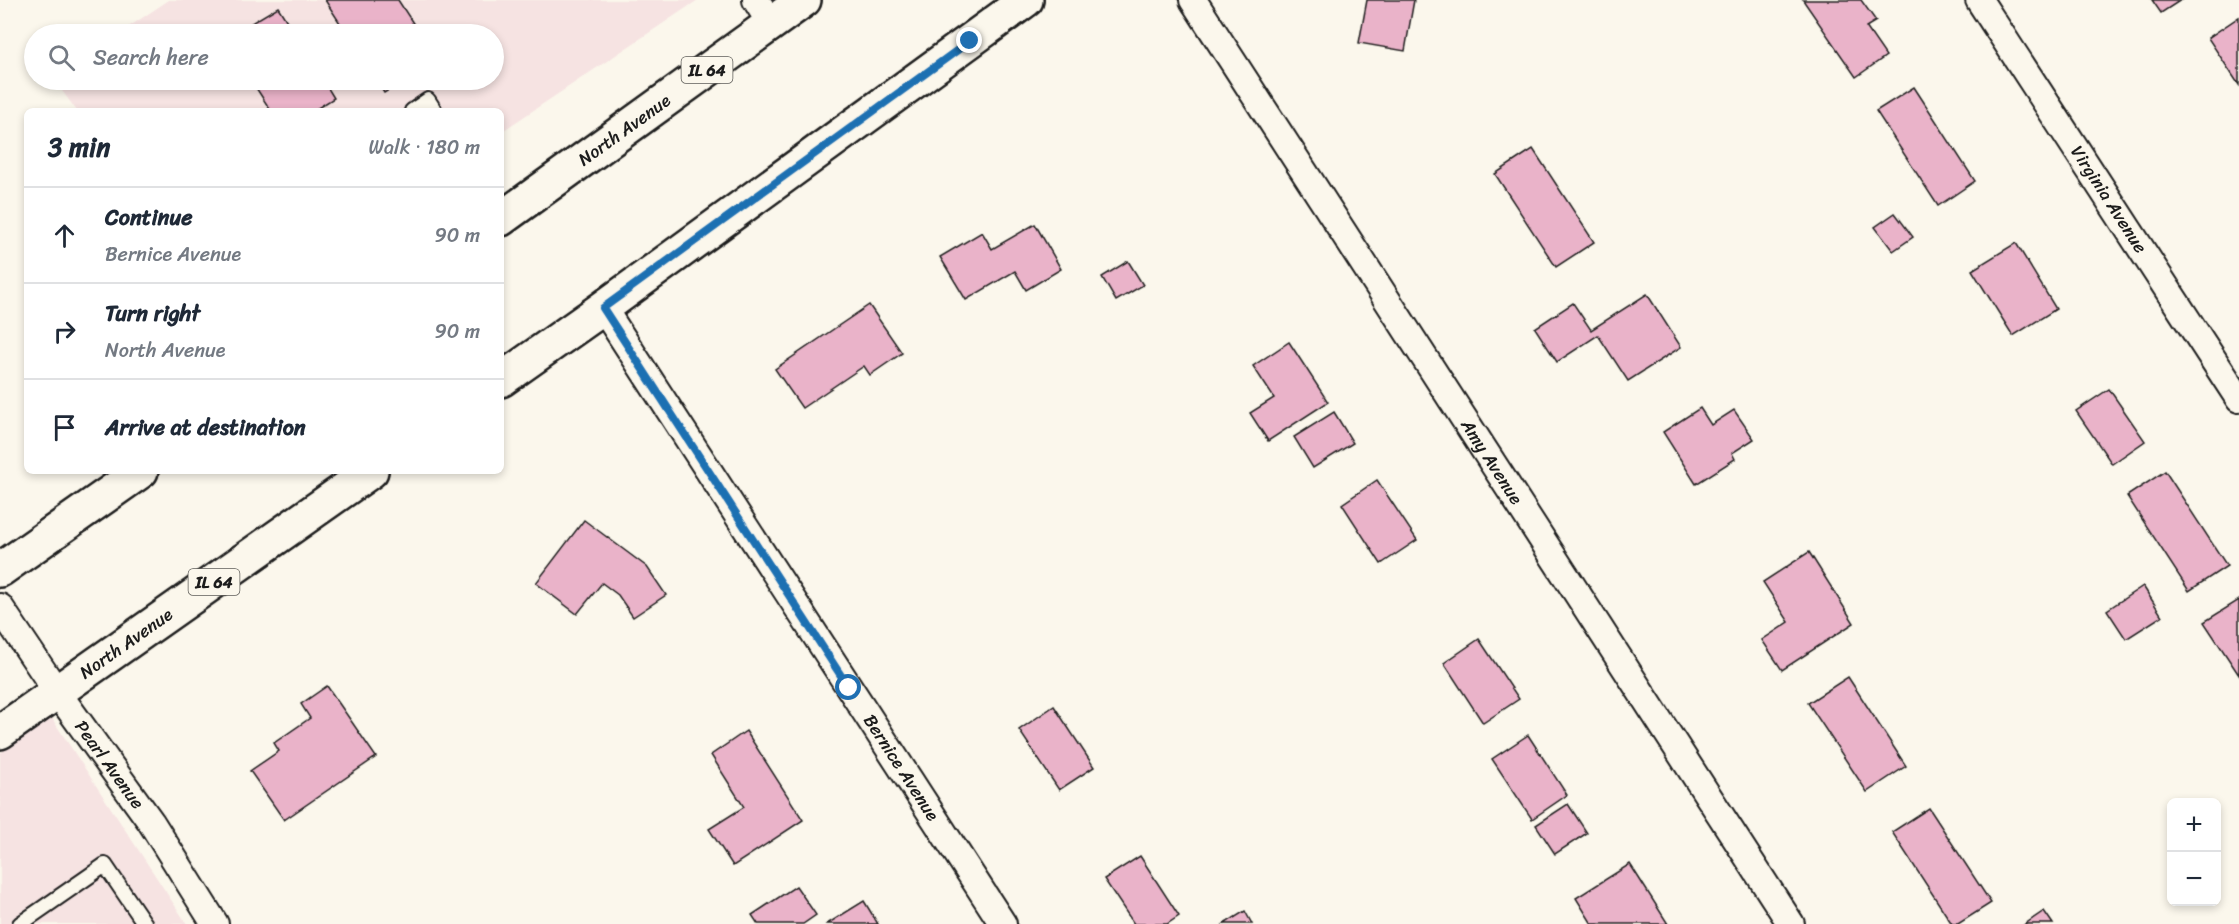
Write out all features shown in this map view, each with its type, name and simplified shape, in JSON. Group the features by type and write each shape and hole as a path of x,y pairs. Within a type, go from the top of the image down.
{"main road":[{"name":"North Avenue","path":"504,215 763,12 804,0"},
{"path":"504,378 1026,0"},
{"path":"0,570 137,474"},
{"name":"North Avenue","path":"0,732 367,474"}],"street":[{"name":"Amy Avenue","path":"1193,0 1791,924"},
{"name":"Virginia Avenue","path":"1979,0 2239,399"},
{"name":"Bernice Avenue","path":"603,308 1003,924"},
{"name":"Pearl Avenue","path":"0,607 57,692 151,822 215,924"}],"lane":[{"path":"416,108 428,100 433,108"},
{"path":"20,924 105,865 145,924"}],"shaded area":[{"path":"169,0 698,0 504,130 504,108 75,108 61,90 504,90 504,24 133,24"},
{"path":"51,717 187,924 0,924 0,753"}],"building":[{"path":"325,0 398,0 414,24 341,24"},
{"path":"1367,0 1414,0 1405,51 1359,43"},
{"path":"1803,0 1861,0 1876,21 1866,27 1886,56 1856,77"},
{"path":"2152,0 2181,0 2161,13"},
{"path":"278,7 289,24 250,24"},
{"path":"2239,17 2239,85 2208,38"},
{"path":"1914,87 1975,181 1938,206 1876,111"},
{"path":"257,90 329,90 334,98 318,108 269,108"},
{"path":"1533,149 1594,242 1556,267 1495,174"},
{"path":"1895,213 1913,237 1893,251 1875,227"},
{"path":"1035,224 1061,269 1026,290 1015,271 966,300 940,257 982,232 992,249"},
{"path":"2016,243 2056,309 2013,336 1972,270"},
{"path":"1128,261 1143,285 1116,301 1102,277"},
{"path":"1647,294 1681,347 1628,381 1598,335 1557,362 1535,328 1573,303 1591,330"},
{"path":"869,305 902,353 870,375 864,366 802,408 775,369"},
{"path":"1289,342 1328,402 1268,441 1250,413 1274,398 1253,366"},
{"path":"2109,389 2145,441 2112,464 2076,411"},
{"path":"1700,408 1711,425 1734,410 1754,439 1732,453 1735,459 1696,484 1663,432"},
{"path":"1334,412 1353,443 1313,468 1294,437"},
{"path":"2165,471 2227,566 2189,591 2127,496"},
{"path":"1377,480 1417,540 1381,564 1342,504"},
{"path":"584,520 647,567 666,595 633,617 618,595 602,583 577,614 536,583"},
{"path":"1809,552 1854,623 1782,670 1762,640 1789,622 1763,582"},
{"path":"2143,586 2162,616 2126,639 2107,610"},
{"path":"2239,600 2239,675 2204,622"},
{"path":"1479,639 1519,699 1483,723 1444,663"},
{"path":"1848,677 1906,766 1867,792 1808,703"},
{"path":"327,686 376,757 284,820 250,771 279,751 274,743 310,718 301,704"},
{"path":"1054,706 1094,767 1059,790 1019,730"},
{"path":"746,731 803,820 733,866 709,829 744,807 711,755"},
{"path":"1528,735 1567,795 1532,819 1492,759"},
{"path":"1568,804 1587,833 1555,854 1536,825"},
{"path":"1929,808 1991,903 1958,924 1952,924 1892,832"},
{"path":"1140,856 1179,916 1167,924 1134,924 1104,879"},
{"path":"1630,864 1668,924 1592,924 1576,898"},
{"path":"796,886 816,915 803,924 758,924 752,915"},
{"path":"864,901 878,924 827,924"},
{"path":"1245,911 1252,924 1224,924"},
{"path":"2044,911 2053,924 2025,924"}],"route":[{"path":"849,688 603,308 970,41"}]}
